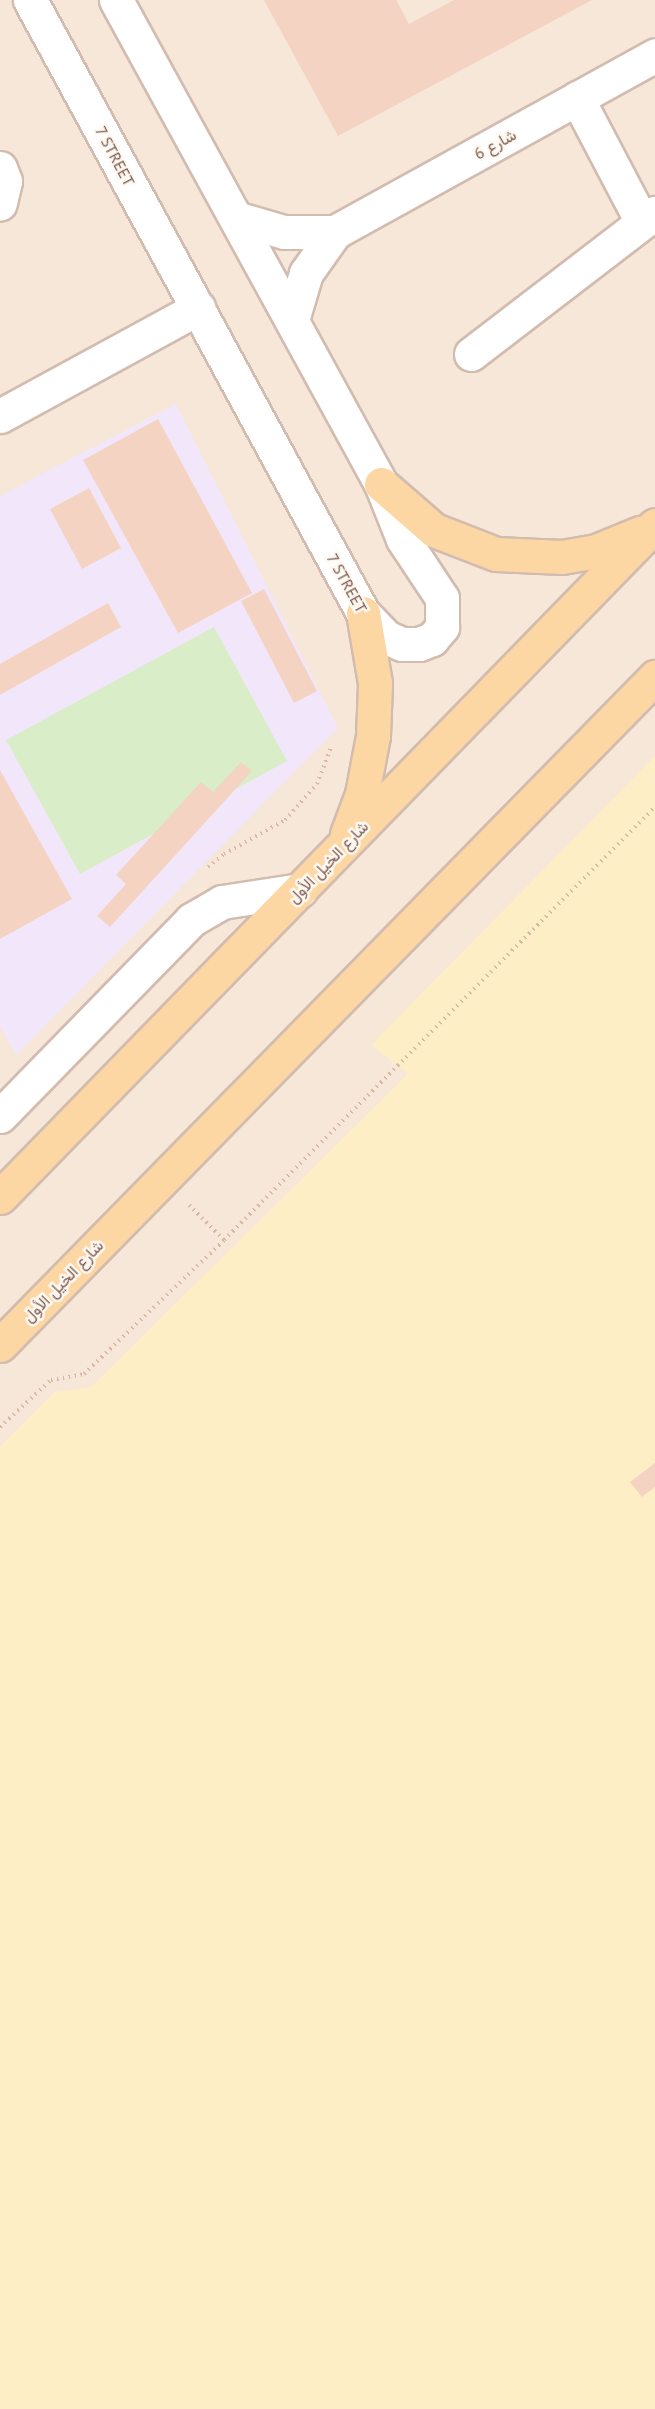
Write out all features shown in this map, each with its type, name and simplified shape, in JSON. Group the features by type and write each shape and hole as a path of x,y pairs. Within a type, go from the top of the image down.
{"main road":[{"path":"381,484 434,530 496,554 529,559 596,551 655,525"},
{"name":"شارع الخيل الأول","path":"0,1197 655,525"},
{"path":"340,849 369,765 375,706 372,659 363,613"},
{"name":"شارع الخيل الأول","path":"0,1345 655,676"}],"street":[{"name":"7 STREET","path":"30,0 363,613 386,637 418,645 432,639 442,627 445,613 442,598 403,539 381,484 116,0"},
{"name":"شارع 6","path":"292,320 306,273 335,232 655,55"},
{"path":"471,354 649,218 577,98"},
{"path":"0,168 5,187 0,204"},
{"name":"شارع 6","path":"236,218 284,232 335,232"},
{"path":"0,416 198,308"},
{"path":"0,1116 191,920 222,902 300,890"}],"path":[{"path":"206,869 224,854 285,820 317,784 343,720 375,706"},
{"path":"0,1427 51,1380 84,1374 224,1240 655,807"},
{"path":"163,1178 224,1240"}],"shaded area":[{"path":"0,0 655,0 655,2409 0,2409"},
{"path":"176,404 338,728 16,1055 0,1026 0,496"}],"green space":[{"path":"214,627 287,761 80,874 6,740"}],"sand":[{"path":"655,756 655,2409 0,2409 0,1447 55,1392 91,1387 408,1074 371,1045"}],"building":[{"path":"264,0 396,0 409,24 454,0 592,0 338,136"},
{"path":"158,419 252,593 178,633 83,460"},
{"path":"89,488 121,548 82,569 50,509"},
{"path":"264,589 317,691 294,703 241,601"},
{"path":"108,603 121,627 0,695 0,664"},
{"path":"241,762 252,771 110,927 97,916 126,884 116,875 201,782 213,792"},
{"path":"0,770 72,899 0,939"},
{"path":"655,1463 655,1487 642,1497 630,1482"}]}
